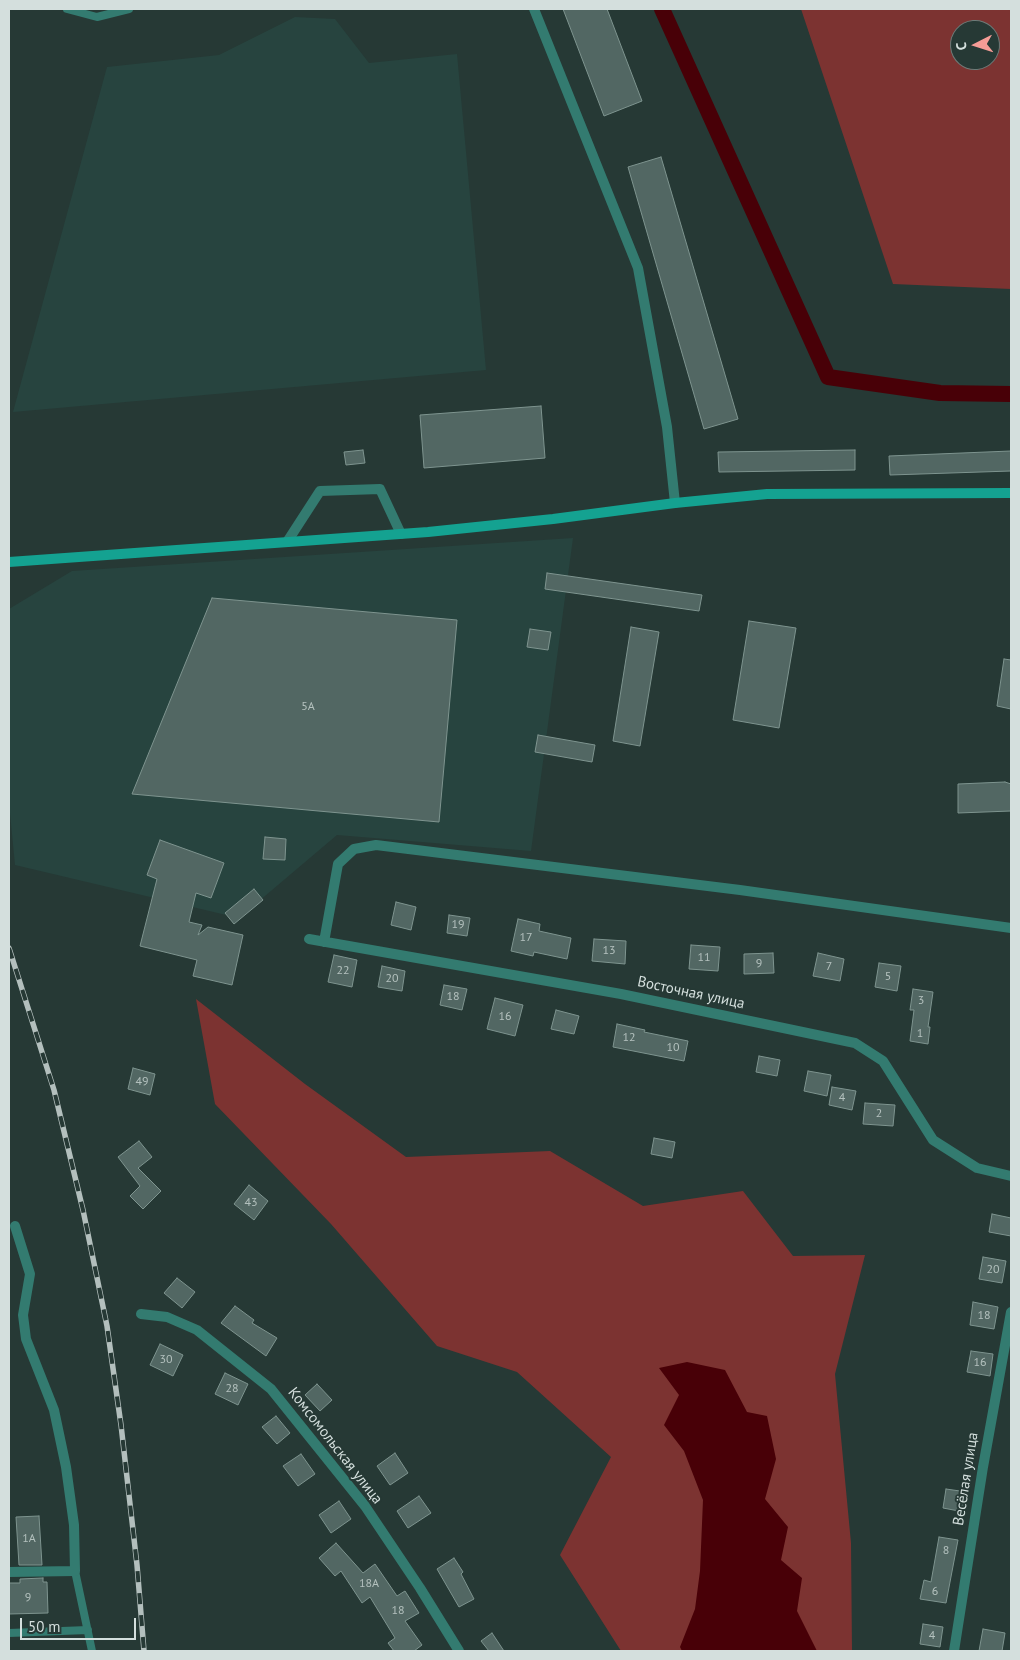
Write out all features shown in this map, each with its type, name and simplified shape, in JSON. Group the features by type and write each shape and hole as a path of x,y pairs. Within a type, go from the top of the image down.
{"main road":[{"path":"9,562 401,534 553,519 675,503 767,494 1011,493"}],"street":[{"path":"534,9 638,268 666,427 675,503"},
{"path":"287,542 320,491 380,489 401,534"},
{"path":"324,942 338,864 354,849 376,846 740,890 1011,928"},
{"name":"Восточная улица","path":"309,939 621,994 855,1043 883,1061 933,1140 977,1168 1011,1176"},
{"path":"9,1572 75,1571 74,1525 66,1467 54,1410 26,1339 23,1315 30,1274 15,1226"},
{"name":"Весёлая улица","path":"954,1651 983,1467 1011,1312"},
{"name":"Комсомольская улица","path":"141,1314 167,1317 197,1330 271,1390 365,1506 420,1588 459,1651"}],"lane":[{"path":"67,9 97,17 129,9"},
{"path":"75,1571 92,1651"},
{"path":"9,1633 88,1630"}],"shaded area":[{"path":"801,9 1011,9 1011,289 893,284"},
{"path":"295,17 335,19 369,63 457,54 486,370 13,412 107,67 219,55"},
{"path":"573,538 531,851 337,835 239,918 15,865 9,803 9,609 72,571"},
{"path":"196,999 305,1084 406,1157 550,1151 643,1206 743,1191 793,1256 865,1255 835,1374 851,1543 852,1651 621,1651 560,1555 611,1457 517,1372 437,1346 331,1224 215,1104"},
{"path":"687,1362 725,1370 747,1412 767,1416 776,1459 765,1499 788,1527 781,1560 802,1578 797,1611 817,1651 682,1651 680,1647 695,1609 700,1571 703,1500 684,1451 664,1425 679,1395 659,1368"}],"building":[{"path":"563,9 607,9 642,101 604,116"},
{"path":"661,157 738,419 704,429 628,167"},
{"path":"541,406 545,458 424,468 420,415"},
{"path":"363,450 365,463 346,465 344,452"},
{"path":"855,450 855,470 719,472 718,452"},
{"path":"1011,451 1011,471 890,475 889,456"},
{"path":"547,573 702,595 699,611 545,589"},
{"path":"212,598 457,620 439,822 132,794"},
{"path":"749,621 796,628 779,728 733,720"},
{"path":"631,627 659,632 640,746 613,741"},
{"path":"530,629 551,632 548,650 527,647"},
{"path":"1004,659 1011,660 1011,709 997,706"},
{"path":"538,735 595,745 592,762 535,752"},
{"path":"1005,782 1011,784 1011,811 958,813 958,784"},
{"path":"265,837 286,839 285,860 263,859"},
{"path":"160,840 224,863 211,898 196,893 189,922 202,925 198,935 208,927 243,935 232,985 193,976 197,960 140,946 157,879 147,875"},
{"path":"254,889 263,900 234,924 225,913"},
{"path":"396,902 416,907 411,930 391,925"},
{"path":"449,915 470,918 467,936 447,933"},
{"path":"518,919 540,924 539,931 571,938 567,959 534,952 533,956 511,951"},
{"path":"594,939 626,941 625,964 592,961"},
{"path":"691,945 720,947 718,971 689,969"},
{"path":"773,953 774,973 744,974 744,954"},
{"path":"818,953 844,959 840,981 813,976"},
{"path":"334,955 357,960 352,987 328,982"},
{"path":"879,963 901,966 897,991 875,987"},
{"path":"382,966 405,971 402,991 378,987"},
{"path":"444,985 467,989 462,1010 440,1005"},
{"path":"913,989 933,992 928,1027 930,1027 928,1044 910,1041 914,1010 910,1010"},
{"path":"495,998 523,1005 515,1036 487,1029"},
{"path":"556,1010 579,1016 574,1034 551,1029"},
{"path":"617,1024 688,1041 684,1061 613,1047"},
{"path":"759,1056 780,1060 777,1076 756,1072"},
{"path":"133,1068 155,1074 150,1095 128,1089"},
{"path":"808,1071 831,1075 827,1096 804,1091"},
{"path":"832,1087 856,1091 852,1110 829,1105"},
{"path":"865,1103 895,1105 893,1126 863,1124"},
{"path":"654,1138 675,1142 672,1158 651,1154"},
{"path":"139,1141 152,1157 138,1168 161,1191 143,1209 130,1196 140,1186 118,1157"},
{"path":"249,1185 268,1201 254,1220 234,1204"},
{"path":"992,1214 1011,1218 1011,1236 989,1232"},
{"path":"983,1257 1006,1261 1002,1283 979,1279"},
{"path":"177,1278 195,1292 182,1308 164,1293"},
{"path":"973,1302 998,1307 994,1329 970,1325"},
{"path":"235,1306 254,1320 252,1323 277,1338 266,1356 221,1323"},
{"path":"160,1344 183,1355 173,1376 150,1365"},
{"path":"971,1351 993,1354 990,1376 967,1372"},
{"path":"225,1373 248,1384 238,1405 215,1394"},
{"path":"317,1384 332,1400 320,1411 305,1395"},
{"path":"276,1416 290,1433 277,1444 262,1427"},
{"path":"395,1453 408,1473 390,1485 377,1466"},
{"path":"301,1454 315,1474 298,1486 283,1466"},
{"path":"946,1489 967,1492 964,1512 943,1508"},
{"path":"419,1496 431,1513 408,1528 397,1511"},
{"path":"339,1501 351,1519 331,1533 319,1515"},
{"path":"39,1516 42,1565 19,1565 16,1517"},
{"path":"939,1537 958,1540 946,1603 920,1599 924,1580 931,1582"},
{"path":"336,1543 363,1573 375,1564 397,1596 405,1591 419,1613 405,1621 422,1645 414,1651 394,1651 388,1643 395,1638 370,1597 362,1603 341,1571 335,1576 319,1558"},
{"path":"454,1558 463,1572 461,1574 474,1599 459,1607 437,1569"},
{"path":"43,1578 43,1582 47,1582 48,1613 9,1614 9,1583 20,1583 20,1579"},
{"path":"923,1624 943,1627 940,1647 920,1644"},
{"path":"983,1629 1005,1633 1002,1651 979,1651"},
{"path":"492,1633 504,1651 489,1651 481,1641"}],"waterway":[{"path":"662,9 828,377 940,393 1011,394"}],"railway":[{"path":"9,948 54,1090 83,1210 107,1326 121,1425 137,1565 144,1651"}]}
